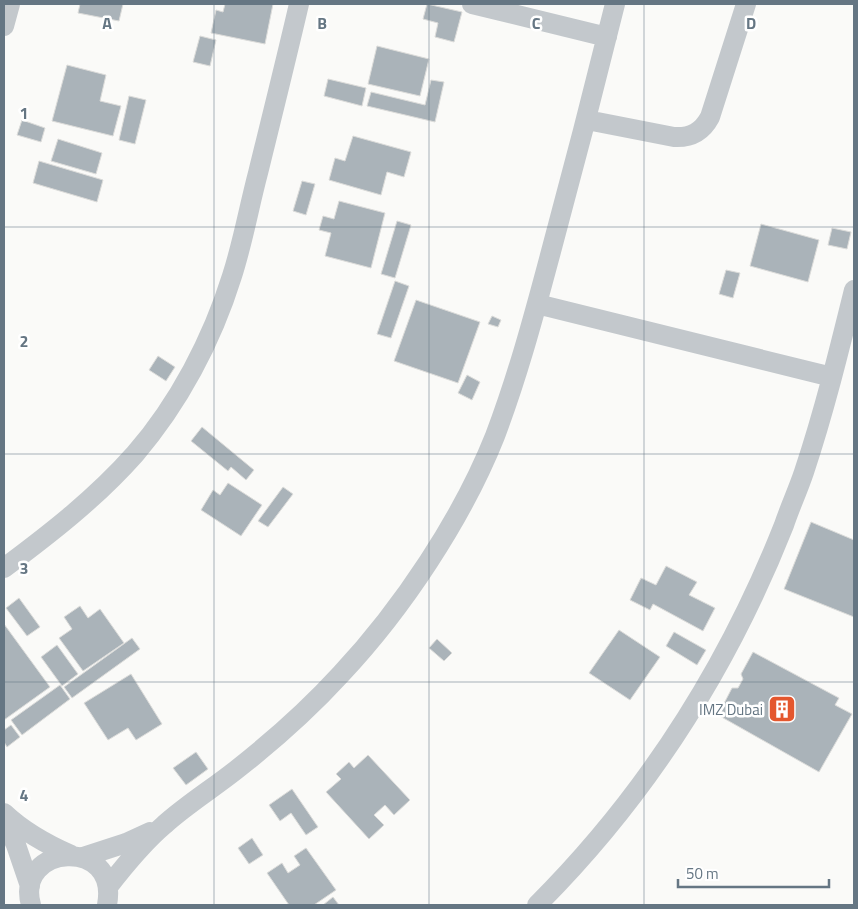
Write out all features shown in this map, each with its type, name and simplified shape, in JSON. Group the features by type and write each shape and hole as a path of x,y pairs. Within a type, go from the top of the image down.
{"street":[{"path":"4,26 10,4"},
{"path":"4,568 62,524 101,490 141,446 166,412 193,369 215,323 232,275 299,4"},
{"path":"472,4 607,37"},
{"path":"29,899 33,878 45,863 53,859 77,856 126,843 147,834 167,822 238,769 292,724 341,674 387,620 437,547 463,502 494,438 518,372 587,120 615,4"},
{"path":"587,120 674,137 688,137 702,130 710,117 746,4"},
{"path":"537,905 597,840 636,792 672,742 724,656 771,558 804,473 832,377 854,290"},
{"path":"537,304 832,377"},
{"path":"4,813 31,835 100,869 105,878 108,896"},
{"path":"4,820 16,845 29,899"},
{"path":"108,896 136,853 167,822"}],"building":[{"path":"80,4 123,4 119,21 78,13"},
{"path":"225,4 273,4 265,44 211,33 216,10 223,12"},
{"path":"427,4 462,12 454,42 435,37 438,23 423,19"},
{"path":"200,36 216,40 210,66 193,62"},
{"path":"377,46 429,59 420,96 368,84"},
{"path":"67,65 106,75 100,101 121,106 113,136 52,121"},
{"path":"328,79 366,88 362,106 324,96"},
{"path":"431,80 444,82 435,122 367,106 371,92 425,105"},
{"path":"129,96 146,100 135,144 119,140"},
{"path":"22,120 45,128 41,142 17,135"},
{"path":"353,136 411,152 404,177 387,172 381,195 329,180 335,158 345,161"},
{"path":"58,139 102,153 96,174 51,161"},
{"path":"39,161 103,180 97,202 33,183"},
{"path":"302,181 315,184 306,215 293,211"},
{"path":"339,201 385,213 371,268 325,256 331,233 319,230 323,216 334,219"},
{"path":"397,221 411,225 395,278 381,274"},
{"path":"761,224 819,240 808,282 750,266"},
{"path":"832,228 851,232 847,249 828,245"},
{"path":"726,270 740,273 733,298 719,294"},
{"path":"395,281 409,286 391,338 377,334"},
{"path":"416,300 480,322 458,383 394,361"},
{"path":"492,316 501,320 498,327 488,324"},
{"path":"158,356 175,367 166,381 149,370"},
{"path":"467,375 480,382 472,400 458,393"},
{"path":"202,427 254,470 246,480 231,467 228,471 191,441"},
{"path":"228,483 262,505 241,536 201,510 213,490 220,495"},
{"path":"283,487 293,494 268,527 258,521"},
{"path":"811,522 854,540 854,617 784,589"},
{"path":"666,566 697,582 689,595 715,608 703,631 653,604 650,610 630,600 641,578 656,585"},
{"path":"19,598 40,627 27,636 6,608"},
{"path":"80,606 88,618 100,609 124,643 83,671 59,638 72,629 64,617"},
{"path":"4,624 50,687 4,720"},
{"path":"619,630 660,657 630,700 589,673"},
{"path":"674,632 706,650 697,665 666,646"},
{"path":"132,638 140,649 72,698 64,687"},
{"path":"437,639 452,653 444,661 429,648"},
{"path":"57,645 78,674 62,686 41,657"},
{"name":"IMZ Dubai","path":"753,652 839,698 835,705 852,714 819,772 718,715 732,688 738,688 743,679 741,674"},
{"path":"131,674 162,724 136,740 128,728 108,740 84,703"},
{"path":"60,685 70,699 22,735 11,720"},
{"path":"11,725 20,737 7,747 4,742 4,730"},
{"path":"196,752 208,769 186,785 173,768"},
{"path":"368,755 410,800 394,815 385,805 374,815 384,825 369,839 326,792 341,779 336,774 349,762 354,768"},
{"path":"292,789 318,827 306,835 291,813 280,821 269,805"},
{"path":"252,838 263,855 249,864 238,848"},
{"path":"306,848 336,890 314,905 289,905 267,873 282,863 288,873 300,865 294,856"},
{"path":"333,897 339,905 323,905"}],"place":[{"name":"IMZ Dubai","path":"782,709"}]}
